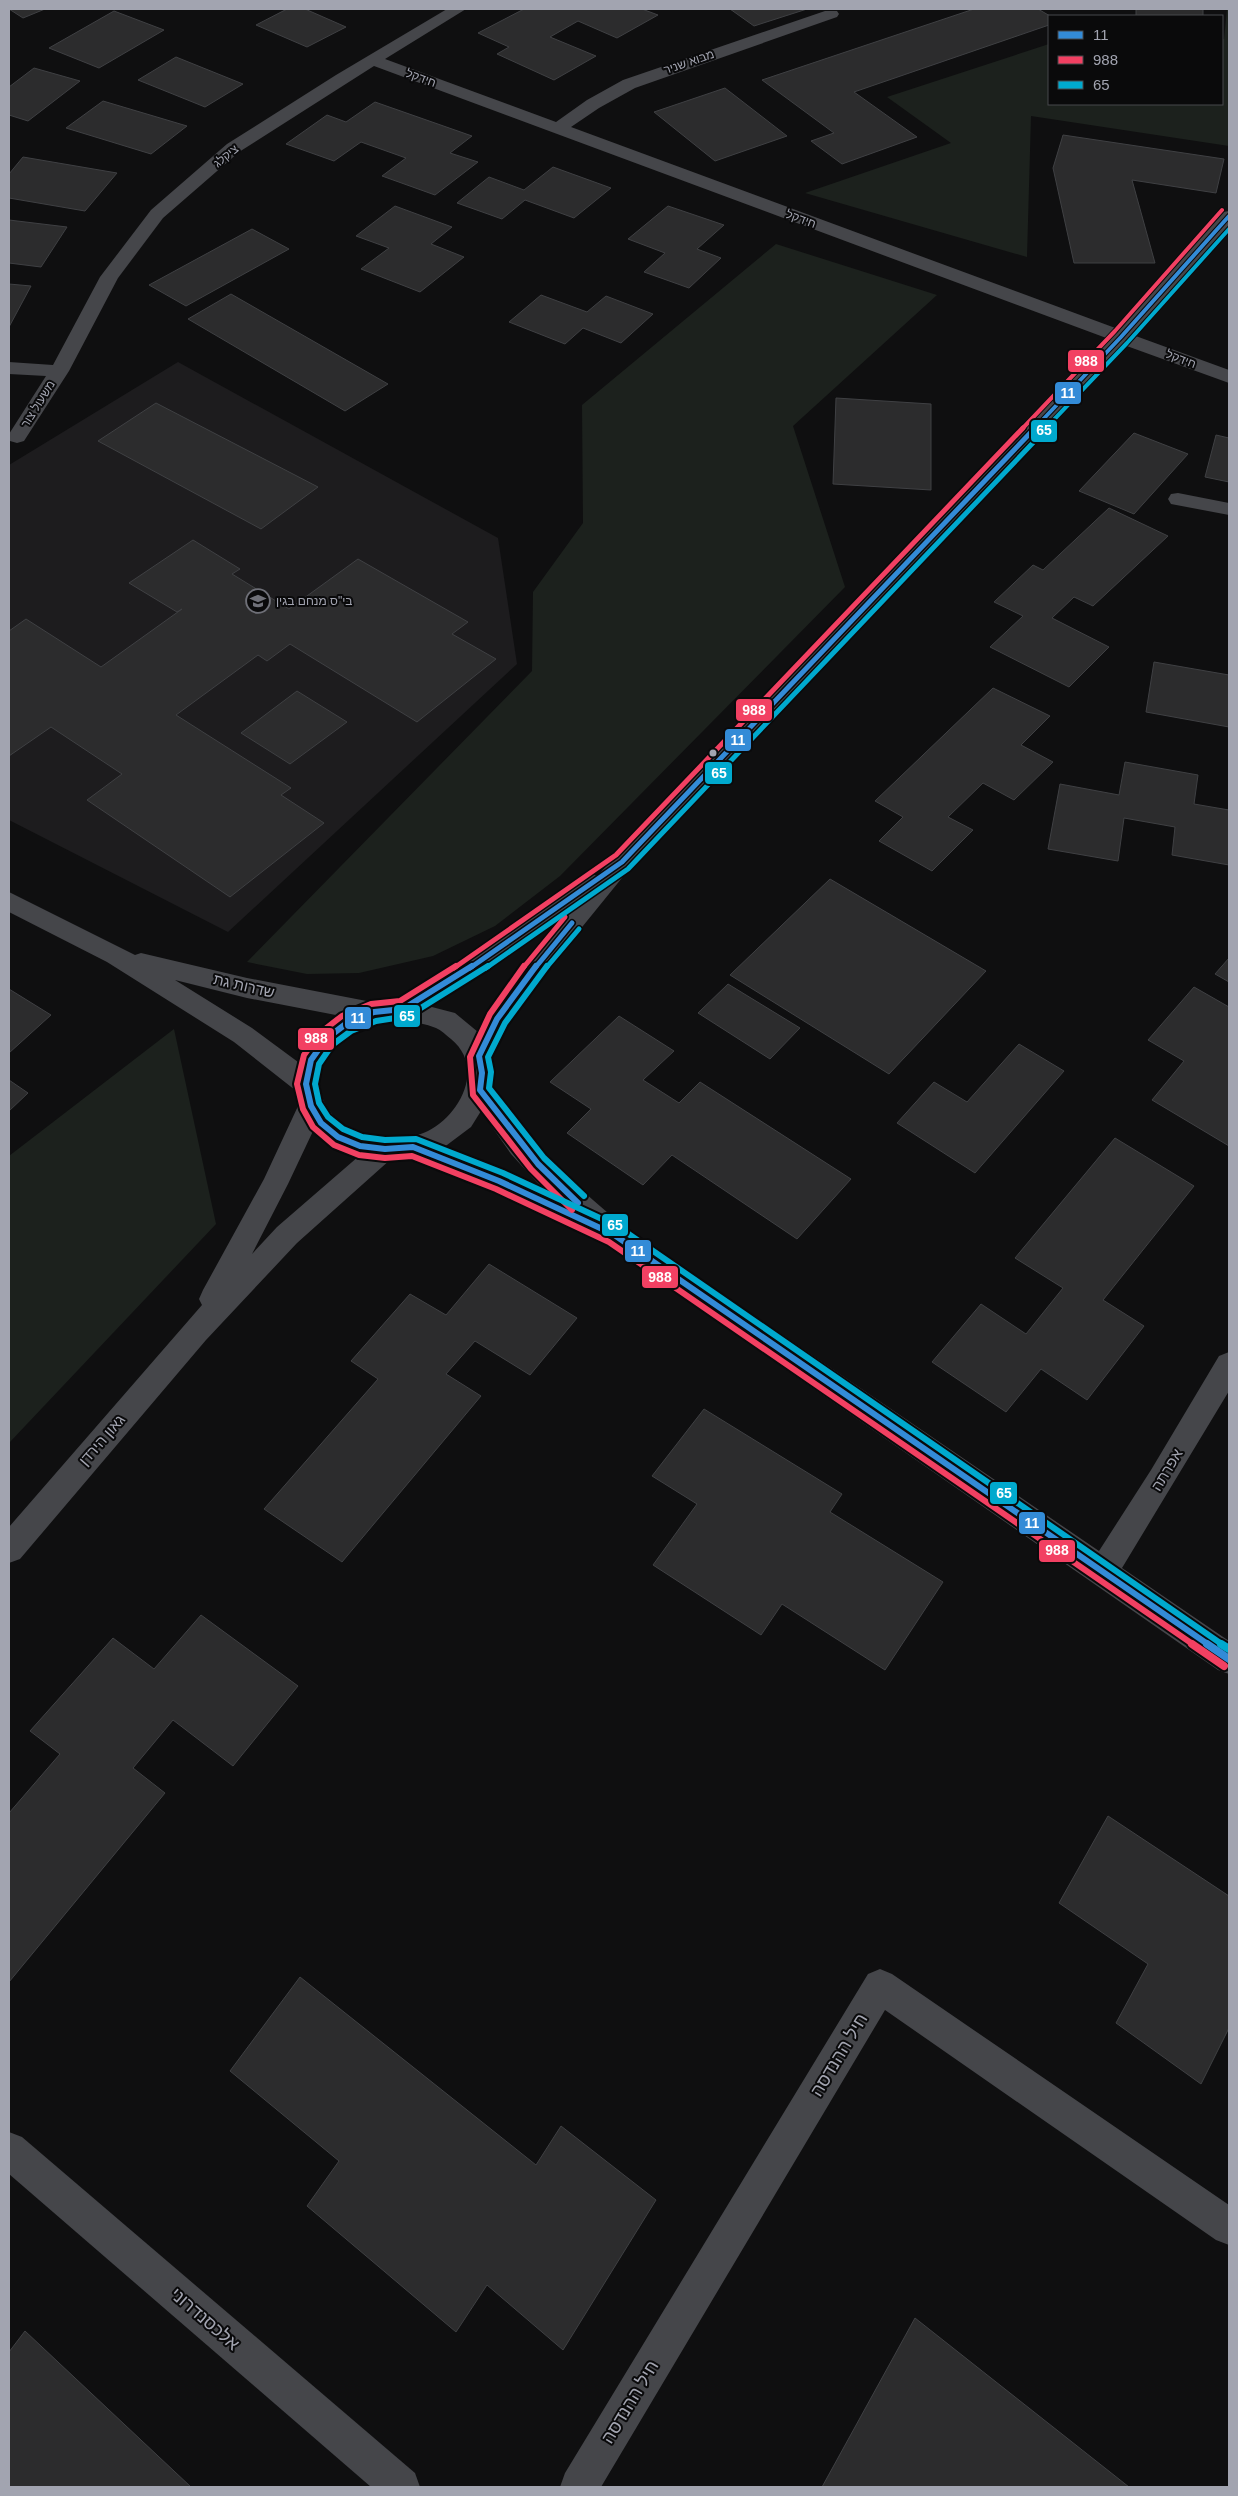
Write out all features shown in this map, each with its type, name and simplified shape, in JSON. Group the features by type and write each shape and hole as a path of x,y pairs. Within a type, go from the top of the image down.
{"street":[{"name":"ציקלג","path":"59,371 109,277 157,214 233,148 458,9"},
{"name":"מבוא שניר","path":"557,129 593,104 628,84 831,14"},
{"name":"חידקל","path":"373,60 1229,377"},
{"path":"479,1056 497,1019 522,983 622,862 1121,337 1229,216"},
{"path":"9,368 59,371"},
{"name":"משעול צור","path":"17,438 59,371"},
{"path":"1178,499 1229,509"},
{"path":"403,1009 480,962 622,862"},
{"name":"שדרות גת","path":"9,901 116,955 243,1035 287,1067 308,1095"},
{"name":"שדרות גת","path":"116,955 247,988 374,1012"},
{"path":"403,1009 432,1014 451,1023 466,1036 479,1056 482,1073 480,1090 472,1108 458,1125 437,1139 413,1147 385,1149 360,1146 338,1137 321,1123 308,1095 311,1060 326,1039 347,1023 374,1012 403,1009"},
{"path":"480,1090 520,1146 553,1182 613,1234 1229,1659"},
{"name":"גאון הירדן","path":"196,1331 275,1184 308,1095"},
{"path":"413,1147 499,1181 613,1234"},
{"name":"גאון הירדן","path":"9,1549 196,1331 287,1235 385,1149"},
{"name":"אפרתה","path":"1102,1573 1161,1480 1229,1365"},
{"name":"חיל ההנדסה","path":"579,2487 880,1986 1229,2227"},
{"name":"אלכסנדרוני","path":"9,2150 401,2487"}],"shaded area":[{"path":"1227,9 1229,9 1229,146 1031,116 1027,257 805,193 951,143 887,97 1048,44 1048,105 1223,105 1224,39"},
{"path":"776,244 937,295 793,426 845,587 560,876 495,926 433,956 359,973 307,974 247,962 532,671 533,592 583,523 582,405"},
{"name":"בי\"ס מנחם בגין","path":"178,362 498,538 517,664 228,932 9,820 9,465"},
{"path":"174,1029 216,1224 9,1443 9,1156"}],"building":[{"path":"9,9 45,9 23,18"},
{"path":"287,9 305,9 346,27 307,47 256,25"},
{"path":"524,9 642,9 658,15 617,38 578,21 550,37 596,56 554,80 497,54 509,47 478,33"},
{"path":"730,9 807,9 754,26"},
{"path":"974,9 1038,9 1048,15 1048,25 854,92 917,137 842,164 811,141 834,133 762,80"},
{"path":"1136,9 1203,9 1203,15 1136,15"},
{"path":"114,11 164,30 99,68 49,48"},
{"path":"176,57 243,84 205,107 138,80"},
{"path":"34,68 80,81 28,121 9,115 9,87"},
{"path":"725,88 787,136 715,161 654,112"},
{"path":"103,101 187,126 151,154 66,128"},
{"path":"375,102 472,136 450,153 478,162 435,195 382,176 406,158 361,142 334,161 286,144 327,115 346,122"},
{"path":"1063,135 1224,159 1216,193 1132,180 1155,263 1074,263 1053,168"},
{"path":"23,157 117,173 85,211 9,198 9,174"},
{"path":"553,167 611,188 574,218 525,200 502,219 457,203 489,177 524,190"},
{"path":"395,206 452,227 431,244 464,257 420,292 361,269 389,248 356,236"},
{"path":"668,206 724,225 697,249 721,258 689,288 644,272 665,253 628,239"},
{"path":"9,220 67,227 41,267 9,263"},
{"path":"252,229 289,249 186,306 149,285"},
{"path":"9,284 31,286 9,327"},
{"path":"231,294 388,384 345,411 188,319"},
{"path":"541,295 587,312 606,296 653,314 621,343 583,328 565,344 509,322"},
{"path":"836,398 931,404 931,490 833,484"},
{"path":"156,403 318,487 261,529 98,441"},
{"path":"1134,433 1188,454 1134,514 1079,491"},
{"path":"1216,435 1229,438 1229,482 1205,477"},
{"path":"1109,508 1168,536 1093,606 1074,597 1052,618 1109,647 1069,687 990,647 1023,616 994,602 1033,565 1043,570"},
{"path":"193,540 240,569 232,574 289,609 358,559 468,622 452,634 496,659 417,722 290,644 267,661 258,655 176,715 291,788 281,795 324,823 230,897 87,800 122,774 51,727 9,756 9,631 26,619 101,667 182,609 177,612 129,583"},
{"path":"1154,662 1229,675 1229,727 1146,712"},
{"path":"993,688 1050,716 1021,745 1053,762 1014,800 983,783 948,817 973,830 932,871 879,841 903,817 875,801"},
{"path":"297,691 347,722 290,764 241,733"},
{"path":"1125,762 1198,775 1194,804 1229,810 1229,865 1172,855 1175,827 1124,818 1118,861 1048,849 1060,784 1119,795"},
{"path":"830,879 986,971 889,1074 730,975"},
{"path":"1229,958 1229,982 1215,974"},
{"path":"728,984 800,1028 770,1059 698,1013"},
{"path":"1194,987 1229,1007 1229,1146 1152,1100 1184,1061 1148,1040"},
{"path":"9,989 51,1015 9,1053"},
{"path":"619,1016 674,1051 643,1080 679,1103 700,1082 851,1179 797,1239 672,1155 643,1185 567,1133 591,1109 550,1082"},
{"path":"1019,1044 1064,1071 975,1173 897,1123 934,1082 967,1102"},
{"path":"9,1080 28,1093 9,1111"},
{"path":"1115,1138 1194,1186 1103,1300 1144,1326 1087,1400 1041,1369 1006,1412 932,1362 981,1304 1026,1334 1063,1288 1015,1258"},
{"path":"489,1264 577,1318 530,1375 475,1341 446,1374 481,1396 342,1562 264,1509 378,1379 351,1361 410,1294 446,1315"},
{"path":"704,1409 842,1494 830,1512 943,1582 885,1670 782,1604 761,1635 653,1565 697,1504 652,1476"},
{"path":"201,1615 298,1686 233,1766 173,1720 133,1768 165,1793 9,1982 9,1813 60,1754 30,1731 113,1638 154,1669"},
{"path":"1108,1816 1229,1896 1229,2028 1201,2084 1116,2023 1148,1964 1059,1903"},
{"path":"300,1977 536,2165 561,2126 656,2200 563,2350 487,2285 456,2332 307,2206 339,2161 230,2071"},
{"path":"915,2318 1129,2487 822,2487"},
{"path":"25,2331 191,2487 9,2487 9,2352"}],"transit line":[{"name":"988","path":"1222,210 1115,331 616,855 474,955 400,1001 371,1004 342,1016 320,1033 304,1055 297,1084 303,1109 313,1127 334,1145 359,1155 385,1158 412,1156 496,1189 609,1242 1224,1666"},
{"name":"11","path":"1229,216 1121,337 622,862 479,962 403,1009 374,1012 347,1023 326,1039 311,1060 306,1084 311,1106 321,1123 338,1137 360,1146 385,1149 413,1147 499,1181 613,1234 1229,1659"},
{"name":"65","path":"1229,229 1127,343 628,869 484,969 408,1016 376,1021 351,1031 332,1045 319,1064 315,1084 319,1103 328,1117 343,1129 362,1137 385,1140 416,1139 503,1173 617,1226 1229,1649"},
{"name":"988","path":"565,917 515,977 490,1014 470,1057 473,1095 531,1169 572,1210"},
{"name":"11","path":"572,923 522,983 497,1019 479,1056 482,1073 480,1090 538,1164 578,1203"},
{"name":"65","path":"579,929 529,988 505,1023 488,1057 491,1072 489,1088 544,1158 584,1196"}],"place":[{"name":"בי\"ס מנחם בגין","path":"258,601"}]}
